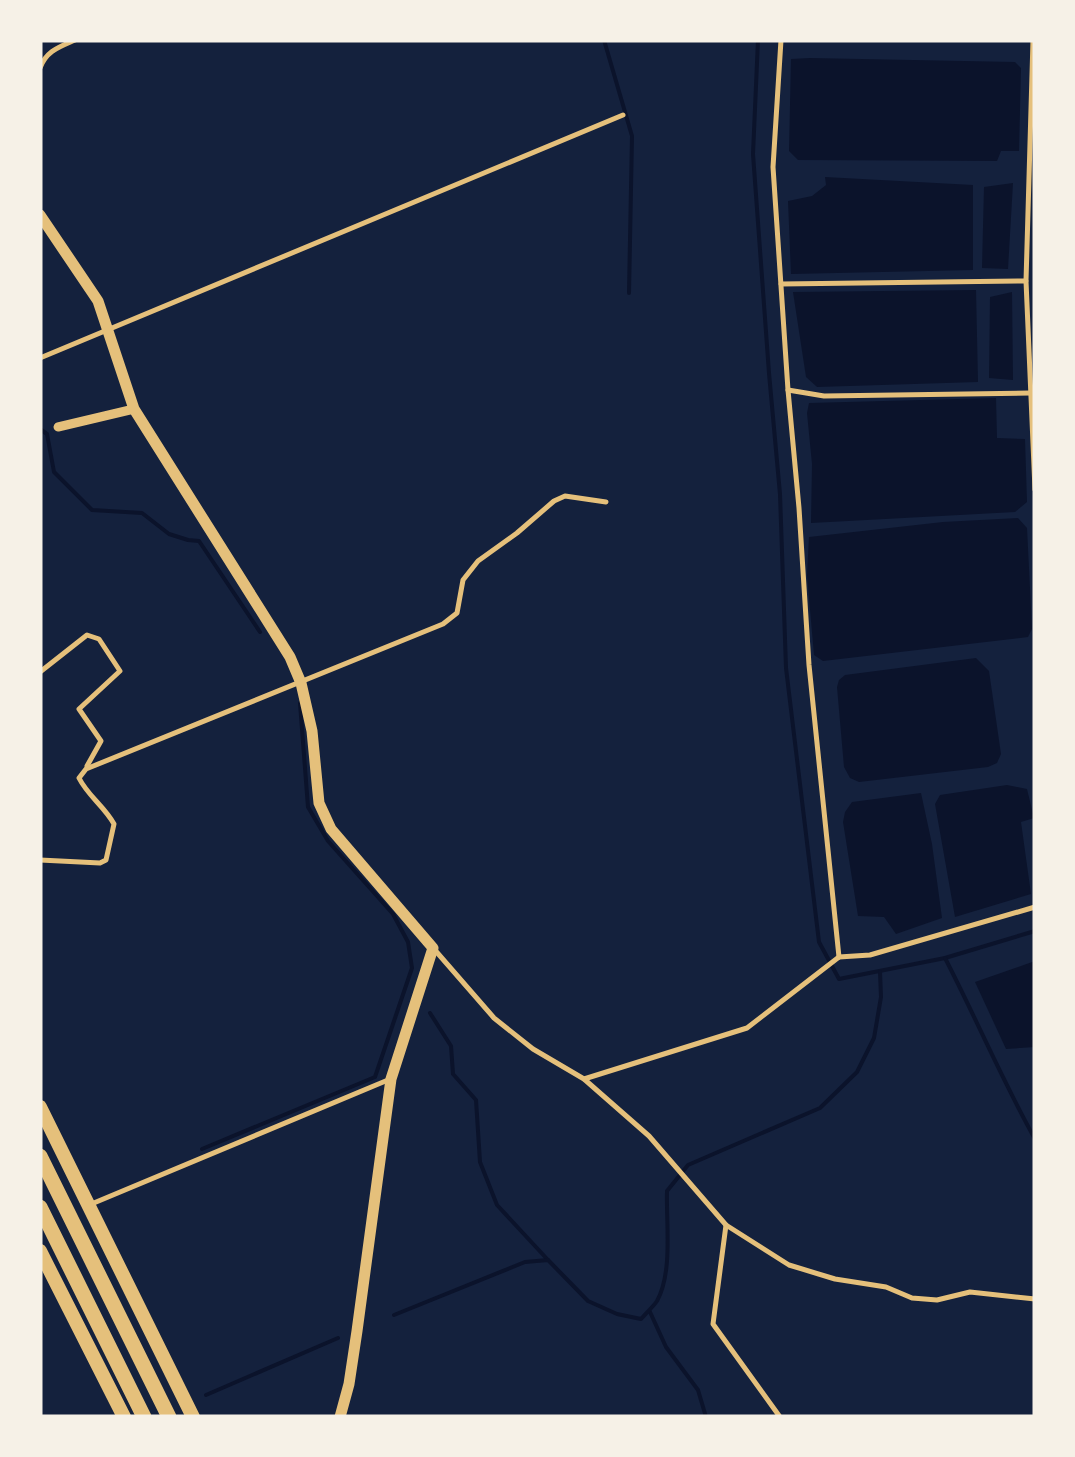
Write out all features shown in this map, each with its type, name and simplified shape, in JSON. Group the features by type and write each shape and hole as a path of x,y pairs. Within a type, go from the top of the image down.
{"highway":[{"path":"40,1156 170,1417"},
{"path":"40,1206 144,1417"}],"main road":[{"path":"40,1106 194,1417"},
{"path":"40,1251 124,1417"}],"street":[{"path":"40,216 98,301 134,408 290,657 301,683 312,731 320,803 331,829 434,948 391,1079 350,1384 340,1417"},
{"path":"58,427 134,408"}],"lane":[{"path":"40,68 50,52 75,40"},
{"path":"781,40 772,166 809,665 839,957"},
{"path":"1033,40 1026,282 1032,348 1035,490"},
{"path":"40,358 624,115"},
{"path":"781,284 1026,282"},
{"path":"788,390 824,396 1030,394"},
{"path":"86,769 443,624 457,613 463,580 478,560 518,533 554,501 565,496 606,502"},
{"path":"40,672 88,635 99,639 120,671 78,709 101,742 79,778 86,793 104,808 114,824 106,860 100,864 40,860"},
{"path":"584,1079 748,1028 839,957 870,956 1035,908"},
{"path":"434,948 494,1018 534,1050 584,1079 649,1136 726,1226 789,1265 835,1280 886,1287 912,1298 937,1300 970,1292 1035,1300"},
{"path":"90,1205 391,1079"},
{"path":"726,1226 713,1324 780,1417"}],"water":[{"path":"791,59 1015,62 1021,68 1019,151 1001,151 997,161 798,160 789,151"},
{"path":"825,177 973,185 973,270 791,274 788,201 812,196 826,185"},
{"path":"1013,183 1008,269 982,268 984,187"},
{"path":"976,290 978,382 817,387 806,377 793,292"},
{"path":"1012,292 1013,380 989,378 990,297"},
{"path":"996,398 997,438 1025,439 1027,502 1015,512 811,523 809,403"},
{"path":"1018,518 1027,528 1032,629 1028,637 823,661 814,655 807,575 809,537"},
{"path":"976,658 989,671 1001,754 997,763 859,782 850,778 844,767 839,680 845,675"},
{"path":"1007,785 1027,789 1034,818 1021,822 1031,894 955,917 935,804 940,795"},
{"path":"921,793 942,918 896,934 884,917 858,916 843,822 852,802"},
{"path":"1035,961 1035,1047 1006,1049 975,982"}],"waterway":[{"path":"604,40 632,136 629,293"},
{"path":"758,40 753,154 780,494 786,668 819,942 839,979 945,958 1035,931"},
{"path":"40,429 47,434 54,472 92,510 142,513 169,534 199,541 260,632"},
{"path":"202,1149 375,1077 412,968 408,942 393,914 328,841 308,807 300,703"},
{"path":"945,958 1035,1139"},
{"path":"394,1315 525,1262 548,1260 588,1301 641,1319 657,1301 665,1276 667,1191 688,1165 820,1108 857,1072 874,1038 881,997 880,972"},
{"path":"430,1013 451,1046 453,1074 476,1100 480,1162 497,1205 548,1260"},
{"path":"650,1312 666,1347 698,1390 706,1417"},
{"path":"206,1395 338,1338"}]}
